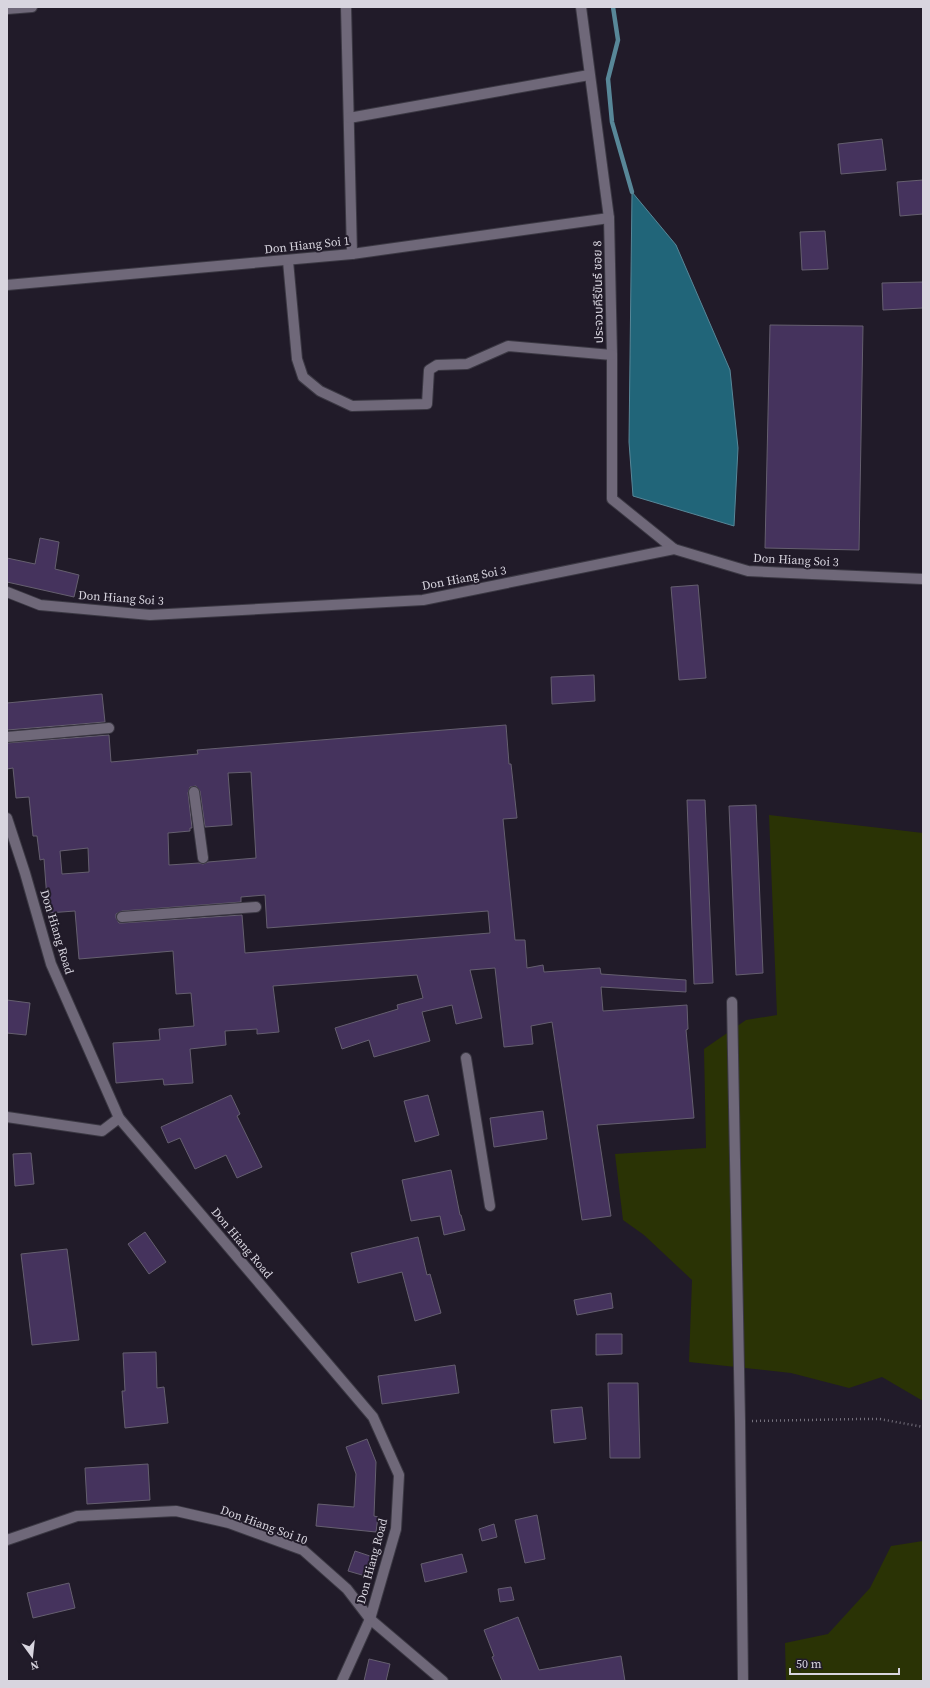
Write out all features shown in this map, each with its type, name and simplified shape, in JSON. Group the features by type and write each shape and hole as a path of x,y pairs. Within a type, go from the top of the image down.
{"street":[{"path":"10,8 32,7"},
{"path":"346,7 352,254"},
{"name":"ประจวบคีรีขันธ์ ซอย 8","path":"581,7 609,218 612,355 612,499 674,549"},
{"path":"349,118 589,74"},
{"name":"Don Hiang Soi 1","path":"7,285 352,254 609,218"},
{"path":"288,260 297,359 303,377 320,391 352,406 427,404 429,370 437,365 467,364 508,346 612,355"},
{"name":"Don Hiang Soi 3","path":"7,592 40,605 150,615 415,601 674,549 748,571 923,579"},
{"path":"7,737 109,728"},
{"path":"194,792 203,858"},
{"name":"Don Hiang Road","path":"7,818 25,873 51,964 119,1118 373,1417 399,1475 396,1529 370,1619 342,1681"},
{"path":"122,917 256,907"},
{"path":"732,1002 740,1421 743,1681"},
{"path":"466,1058 490,1206"},
{"path":"7,1117 102,1131 119,1118"},
{"name":"Don Hiang Soi 10","path":"7,1540 77,1516 176,1511 229,1523 303,1550 347,1589 370,1619 443,1681"}],"path":[{"path":"740,1421 880,1419 923,1426"}],"green space":[{"path":"769,815 923,833 923,1401 882,1377 849,1388 791,1373 689,1362 692,1280 644,1235 623,1220 615,1154 706,1148 704,1049 746,1020 777,1015"},
{"path":"923,1541 923,1681 786,1681 785,1643 828,1634 870,1588 891,1546"}],"water":[{"path":"632,192 676,245 730,370 738,448 734,526 633,496 629,442"}],"building":[{"path":"882,139 886,170 841,174 838,144"},
{"path":"923,180 923,214 900,216 897,182"},
{"path":"825,231 828,269 802,270 800,232"},
{"path":"923,282 923,308 883,310 882,283"},
{"path":"770,325 863,326 859,550 765,548"},
{"path":"40,538 59,542 55,569 79,575 74,597 7,582 7,558 35,564"},
{"path":"698,585 706,678 679,680 671,587"},
{"path":"594,675 595,701 552,704 551,677"},
{"path":"102,694 105,722 7,730 7,703"},
{"path":"506,725 509,764 511,764 517,818 503,819 515,940 525,940 527,968 543,965 544,972 600,968 601,974 686,980 686,992 601,987 603,1011 687,1005 688,1029 686,1030 694,1118 597,1125 611,1216 582,1220 552,1022 531,1026 533,1044 504,1047 495,968 470,970 482,1018 456,1024 452,1005 422,1012 430,1041 374,1057 369,1040 342,1049 335,1028 398,1009 397,1005 423,998 417,975 273,986 279,1032 257,1034 257,1029 225,1031 226,1045 190,1049 193,1083 164,1085 163,1079 116,1083 113,1043 160,1040 159,1029 194,1026 191,993 176,994 173,951 79,959 75,911 48,913 44,859 40,860 37,836 33,836 29,797 16,798 13,768 7,769 7,743 109,735 111,762 198,754 197,750","holes":["251,772 256,858 208,862 203,864 169,865 168,833 190,831 190,828 192,828 188,793 190,787 196,786 200,791 205,827 232,825 228,773","88,848 89,872 62,874 60,851","265,895 267,928 488,911 490,933 245,953 242,915 122,923 119,923 116,918 116,914 122,911 241,902 241,897"]},
{"path":"687,800 705,800 713,983 694,984"},
{"path":"756,805 763,973 736,975 729,806"},
{"path":"7,1000 30,1003 26,1035 7,1033"},
{"path":"231,1095 240,1114 237,1116 262,1167 237,1178 226,1155 195,1169 180,1138 168,1143 161,1127"},
{"path":"428,1095 439,1135 415,1142 404,1101"},
{"path":"543,1111 547,1139 494,1147 490,1118"},
{"path":"31,1153 34,1184 15,1186 13,1154"},
{"path":"451,1170 460,1215 465,1230 444,1235 440,1216 411,1221 402,1180"},
{"path":"145,1232 166,1262 149,1274 128,1244"},
{"path":"418,1237 427,1275 430,1274 441,1313 415,1321 402,1272 358,1283 351,1253"},
{"path":"67,1249 79,1340 32,1345 21,1254"},
{"path":"611,1293 613,1308 577,1315 574,1300"},
{"path":"596,1334 622,1334 622,1354 596,1355"},
{"path":"156,1352 157,1388 164,1387 168,1423 125,1428 122,1391 125,1391 123,1353"},
{"path":"455,1365 459,1393 382,1404 378,1376"},
{"path":"608,1383 638,1383 640,1458 610,1458"},
{"path":"582,1407 586,1439 554,1443 551,1410"},
{"path":"367,1439 376,1462 374,1516 378,1517 376,1532 316,1526 318,1504 354,1507 356,1474 346,1447"},
{"path":"148,1464 150,1500 87,1504 85,1468"},
{"path":"537,1515 545,1559 525,1563 515,1520"},
{"path":"494,1524 497,1537 482,1541 479,1529"},
{"path":"355,1551 376,1558 369,1577 348,1571"},
{"path":"462,1554 467,1572 425,1582 421,1564"},
{"path":"69,1583 75,1608 33,1618 27,1593"},
{"path":"511,1587 514,1600 500,1602 498,1589"},
{"path":"518,1617 539,1670 621,1656 625,1681 502,1681 492,1657 494,1656 484,1630"},
{"path":"369,1659 390,1664 386,1681 364,1681"}],"waterway":[{"path":"613,7 618,40 608,79 612,122 632,192"}]}
